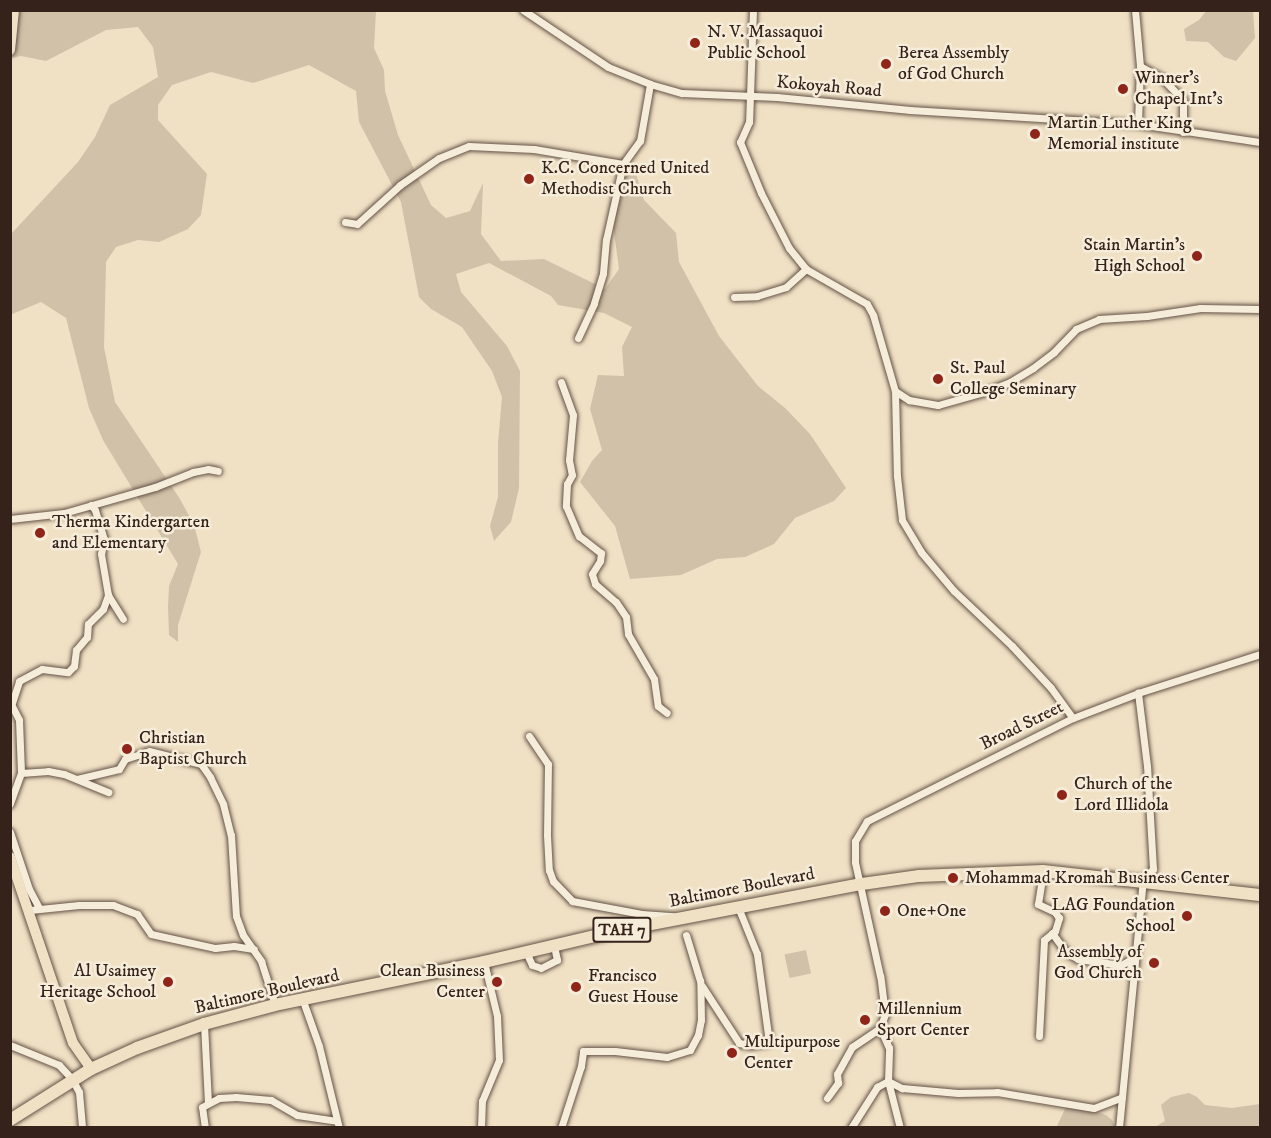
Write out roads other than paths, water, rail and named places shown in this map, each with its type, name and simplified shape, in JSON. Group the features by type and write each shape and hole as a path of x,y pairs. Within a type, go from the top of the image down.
{"highway":[{"name":"Baltimore Boulevard","path":"10,1120 91,1069 137,1048 204,1024 275,1005 303,1001 738,906 919,876 1043,871 1143,880 1260,895"}],"main road":[{"path":"10,50 14,10"},
{"path":"10,857 35,909 73,1043 91,1069"}],"street":[{"name":"Kokoyah Road","path":"523,10 608,67 650,84 682,93 1138,124 1260,142"},
{"path":"753,10 749,122 740,142 761,193 789,248 806,269 867,304 873,315 895,391 897,476 902,519 921,552 954,591 1012,646 1051,688 1073,718"},
{"path":"1135,10 1140,66 1138,124"},
{"path":"1140,66 1162,78 1183,100 1183,132"},
{"path":"578,338 603,273 606,240 623,164 640,141 650,84"},
{"path":"345,222 357,224 400,185 429,164 469,146 534,149 623,164"},
{"path":"734,297 757,296 786,287 806,269"},
{"path":"895,391 909,400 938,405 987,391 1018,378 1054,352 1076,329 1099,319 1148,316 1200,308 1260,309"},
{"path":"561,382 573,415 569,460 572,475 567,484 566,506 579,537 601,553 592,574 595,584 616,602 626,617 628,634 654,679 658,706 667,713"},
{"path":"10,519 64,513 154,488 193,472 208,469 218,471"},
{"path":"91,505 95,510 104,538 101,554 108,595 123,619"},
{"path":"10,804 21,773 19,720 11,703 19,681 42,669 68,672 74,666 76,650 87,637 88,624 103,609 108,595"},
{"name":"Broad Street","path":"880,1028 885,1014 880,976 862,884 855,862 855,841 867,821 1073,718 1138,693 1260,654"},
{"path":"1119,1124 1143,880 1153,870 1138,693"},
{"path":"529,736 548,764 549,870 562,891 572,901 642,914 685,917"},
{"path":"77,778 119,769 125,759 149,751 201,764 223,804 231,835 236,916 243,934 254,949 275,1005"},
{"path":"21,773 48,771 77,778 108,792"},
{"path":"10,832 35,909 113,905 137,914 151,934 215,948 234,946 254,949"},
{"path":"1039,1036 1044,940 1055,931 1058,915 1038,904 1043,871"},
{"path":"686,935 700,981 739,1043 750,1045 769,1042 757,954 738,906"},
{"path":"1052,933 1066,952 1078,959 1121,964 1130,960 1131,992"},
{"path":"526,952 532,965 541,968 557,960 554,946"},
{"path":"481,1128 482,1101 499,1060 497,1016 484,962"},
{"path":"561,1128 581,1066 583,1052 615,1051 667,1058 690,1050 698,1035 700,981"},
{"path":"206,1128 202,1107 208,1102 219,1098 250,1096 271,1100 297,1116 338,1124 319,1046 303,1001"},
{"path":"204,1024 208,1102"},
{"path":"827,1098 838,1083 837,1074 852,1047 880,1028 889,1048 888,1081 900,1128"},
{"path":"10,1045 59,1065 72,1079 79,1092 82,1128"},
{"path":"888,1081 902,1088 958,1093 997,1092 1094,1108 1122,1095 1119,1124"},
{"path":"851,1128 877,1087 888,1081"}],"place":[{"name":"N. V. Massaquoi Public School","path":"695,43"},
{"name":"Berea Assembly of God Church","path":"886,64"},
{"name":"Winner's Chapel Int's","path":"1123,89"},
{"name":"Martin Luther King Memorial institute","path":"1035,134"},
{"name":"K.C. Concerned United Methodist Church","path":"529,179"},
{"name":"Stain Martin's High School","path":"1197,256"},
{"name":"St. Paul College Seminary","path":"938,379"},
{"name":"Therma Kindergarten and Elementary","path":"40,533"},
{"name":"Christian Baptist Church","path":"127,749"},
{"name":"Church of the Lord Illidola","path":"1062,795"},
{"name":"Mohammad Kromah Business Center","path":"953,878"},
{"name":"One+One","path":"885,911"},
{"name":"LAG Foundation School","path":"1187,916"},
{"name":"Assembly of God Church","path":"1154,963"},
{"name":"Al Usaimey Heritage School","path":"168,982"},
{"name":"Clean Business Center","path":"497,982"},
{"name":"Francisco Guest House","path":"576,987"},
{"name":"Millennium Sport Center","path":"865,1020"},
{"name":"Multipurpose Center","path":"732,1053"}]}
